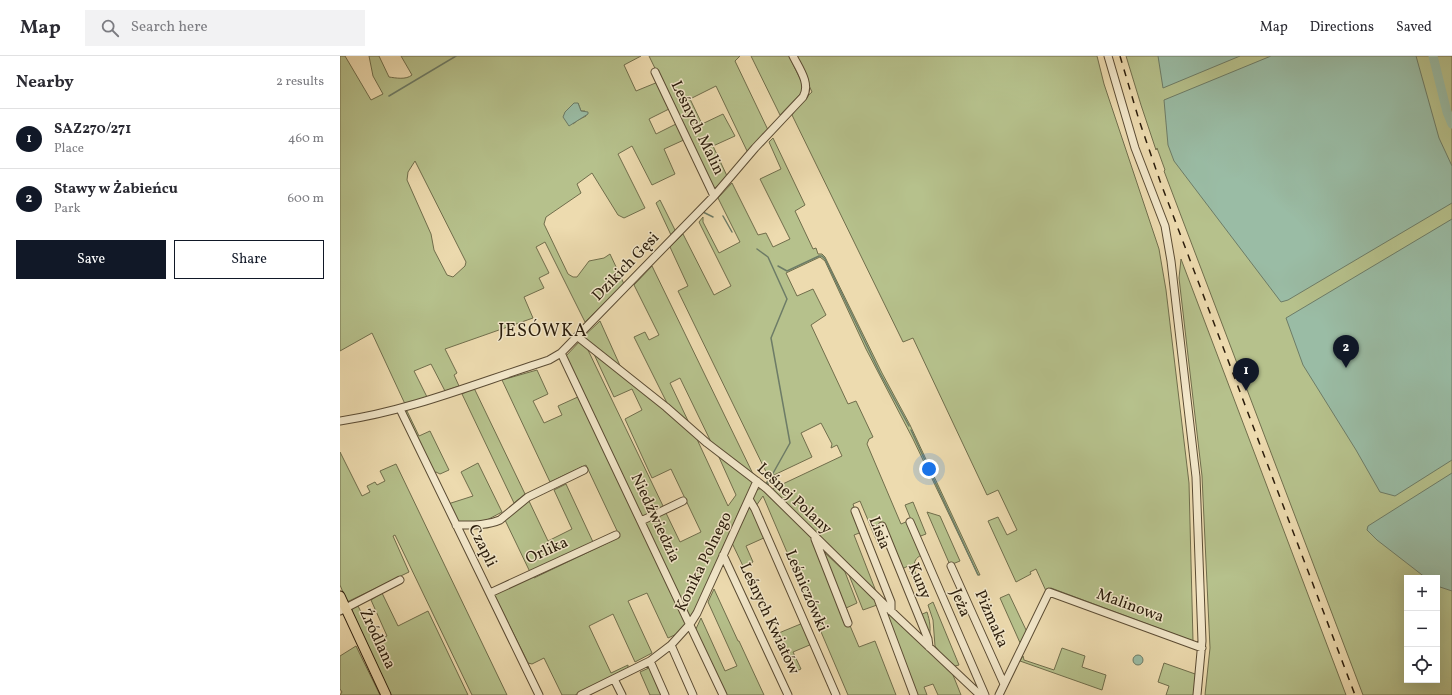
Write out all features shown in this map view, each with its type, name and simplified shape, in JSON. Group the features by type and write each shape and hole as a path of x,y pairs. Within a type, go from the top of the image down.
{"main road":[{"name":"Źródlana","path":"340,596 343,609 386,695"}],"street":[{"name":"Dzikich Gęsi","path":"340,421 400,409 543,362 562,353 714,196 803,97 806,93 804,78 793,56"},
{"path":"1108,56 1135,148 1164,226 1171,261 1196,477 1202,648 1197,695"},
{"name":"Leśnych Malin","path":"655,72 714,196"},
{"name":"Leśnej Polany","path":"578,337 666,407 706,443 757,481 928,647 980,695"},
{"name":"Niedźwiedzia","path":"562,353 723,695"},
{"name":"Czapli","path":"400,409 539,695"},
{"path":"456,525 488,524 500,520 528,497 584,470"},
{"name":"Konika Polnego","path":"581,695 650,661 671,645 690,624 697,613 757,481"},
{"name":"Leśniczówki","path":"749,499 755,509 836,695"},
{"path":"642,521 683,501"},
{"name":"Lisia","path":"855,511 891,602 891,611"},
{"name":"Jeża","path":"910,522 985,695"},
{"name":"Kuny","path":"882,526 928,639 928,647"},
{"name":"Orlika","path":"490,593 616,534"},
{"path":"815,537 848,624"},
{"name":"Leśnych Kwiatów","path":"723,555 788,695"},
{"name":"Piżmaka","path":"951,566 1004,684"},
{"path":"343,609 400,580"},
{"name":"Malinowa","path":"1004,684 1049,592 1202,648"},
{"path":"877,597 914,695"},
{"path":"671,645 693,695"},
{"path":"650,661 665,695"},
{"path":"614,679 622,695"},
{"path":"999,695 1004,684"}],"shaded area":[{"path":"340,56 345,56 371,100 383,94 373,76 369,56 379,56 389,77 407,78 412,75 401,56 641,56 624,65 636,91 658,82 671,108 649,119 656,134 678,123 686,139 664,149 675,174 652,185 632,146 618,154 645,208 624,218 618,215 592,173 577,184 581,193 546,217 544,224 568,274 573,277 577,277 589,261 604,258 610,254 624,284 585,322 545,242 536,247 549,273 539,278 544,288 524,297 533,318 445,349 457,373 454,375 459,386 445,391 431,364 414,371 427,397 405,404 372,333 340,351","holes":["578,103 581,111 585,111 586,116 573,124","415,161 466,262 465,266 453,277 447,275 434,250 431,234 407,180 408,172"]},
{"path":"649,56 740,56 735,61 768,130 748,153 716,86 690,99 702,124 723,114 735,136 713,146 727,176 714,189"},
{"path":"751,56 789,56 804,87 802,92 780,115"},
{"path":"795,56 1097,56 1104,84 1159,249 1166,290 1189,483 1193,641 1051,588 1046,591 1036,569 1030,572 1031,574 1016,582 988,521 998,517 1007,535 1017,530 998,490 987,495 913,338 903,342 792,115 799,104 812,92"},
{"path":"1126,56 1452,56 1452,695 1363,695 1164,171 1165,170 1157,148 1156,150"},
{"path":"1158,56 1240,56 1163,88"},
{"path":"1271,56 1416,56 1439,138 1452,166 1452,203 1288,300 1281,302 1174,161 1168,145 1164,100"},
{"path":"574,103 578,103 581,111 588,112 588,114 569,126 563,117 565,112"},
{"path":"773,138 805,205 795,211 813,249 816,248 818,254 822,254 825,257 882,373 910,425 980,575 978,575 913,439 866,349 825,261 820,257 786,273 797,296 813,289 826,315 811,325 848,404 856,401 873,437 869,439 867,444 901,524 908,521 922,555 918,557 914,563 918,583 915,584 908,566 900,570 886,540 878,544 860,501 853,504 862,532 854,535 877,594 770,490 842,456 837,445 831,448 832,444 821,423 801,433 812,457 774,475 767,487 765,485 769,478 678,291 688,286 670,247 683,234 714,295 731,286 699,222 703,217 703,222 719,253 740,242 718,198 732,183 758,235 766,233 773,247 790,239 760,179 781,169 769,142"},
{"path":"660,200 675,230 671,235 656,203"},
{"path":"1452,219 1452,460 1395,496 1380,492 1356,450 1303,365 1286,318"},
{"path":"1181,259 1346,695 1205,695 1210,648 1202,476 1179,278"},
{"path":"652,266 754,476 712,444 680,378 670,383 690,425 669,407 634,337 645,332 649,340 659,335 634,285"},
{"path":"600,321 622,370 582,338"},
{"path":"580,341 587,348 664,508 642,517 641,516 566,356"},
{"path":"593,352 695,435 728,506 736,495 718,455 751,478 753,484 747,500 741,507 696,608 689,618 645,522 666,513 680,542 701,532 671,469 652,478 625,419 642,410 632,389 614,397"},
{"path":"537,370 548,394 533,401 544,423 562,415 558,406 580,396 688,623 679,633 668,638 647,593 628,601 652,653 635,662 613,614 589,626 611,673 628,665 628,668 575,695 562,695 544,658 532,664 528,663 494,594 532,575 534,578 620,537 586,465 550,482 502,380"},
{"path":"474,388 525,494 514,503 462,394"},
{"path":"407,411 419,436 430,431 449,470 440,474 436,472 433,473 404,412"},
{"path":"340,452 362,496 370,492 367,486 375,482 377,485 385,481 380,471 396,464 507,695 472,695 395,535 393,536 409,572 347,602 340,585"},
{"path":"478,463 502,512 485,521 458,523 448,504 473,496 461,472"},
{"path":"1452,473 1452,591 1440,587 1440,575 1422,575 1377,540 1367,530 1368,526"},
{"path":"566,484 593,542 530,572 505,520 529,501 548,541 572,529 554,490"},
{"path":"763,488 813,538 859,647 875,641 896,695 848,695 763,496 756,506 752,500 755,492 758,489"},
{"path":"913,502 926,534 918,537 905,505"},
{"path":"749,505 766,537 746,546 753,562 743,566 732,543"},
{"path":"927,512 940,516 960,561 950,565"},
{"path":"821,549 845,572 857,603 844,609"},
{"path":"849,575 874,595 877,605 863,610"},
{"path":"714,589 764,695 725,695 695,631 701,618 725,671 737,666 708,602"},
{"path":"382,593 398,626 428,611 468,695 391,695 350,609 358,606 376,641 387,636 371,600"},
{"path":"1009,594 1027,632 1021,645 1000,598"},
{"path":"933,602 959,665 955,666 942,655 935,646 933,620 928,605"},
{"path":"882,604 951,670 961,695 938,695 933,684 924,687 927,695 916,695"},
{"path":"927,612 930,625 929,639 918,616"},
{"path":"803,623 812,644 793,652 801,669 792,673 774,635"},
{"path":"356,646 380,695 340,695 342,692 340,689 340,656"},
{"path":"1062,648 1085,656 1082,667 1106,675 1102,690 1020,661 1023,656 1024,660 1054,670"},
{"path":"1138,655 1143,660 1138,665 1133,660"},
{"path":"1164,663 1198,675 1195,695 1166,695 1169,686 1158,682"},
{"path":"651,667 664,695 650,695 640,672"}],"waterway":[{"path":"389,96 456,56"},
{"path":"1433,56 1447,112 1452,124"},
{"path":"702,212 713,217"},
{"path":"723,216 732,232"},
{"path":"757,249 768,257 787,299 771,338 790,443 767,484"},
{"path":"778,266 787,271 819,256 822,256 825,259 880,373 909,426"},
{"path":"911,430 978,575"}],"railway":[{"path":"1120,56 1139,120 1160,181 1355,695"}],"place":[{"name":"Stawy w Żabieńcu","path":"1346,368"},
{"name":"SAZ270/271","path":"1246,391"}],"district":[{"name":"JESÓWKA","path":"543,331"}]}
